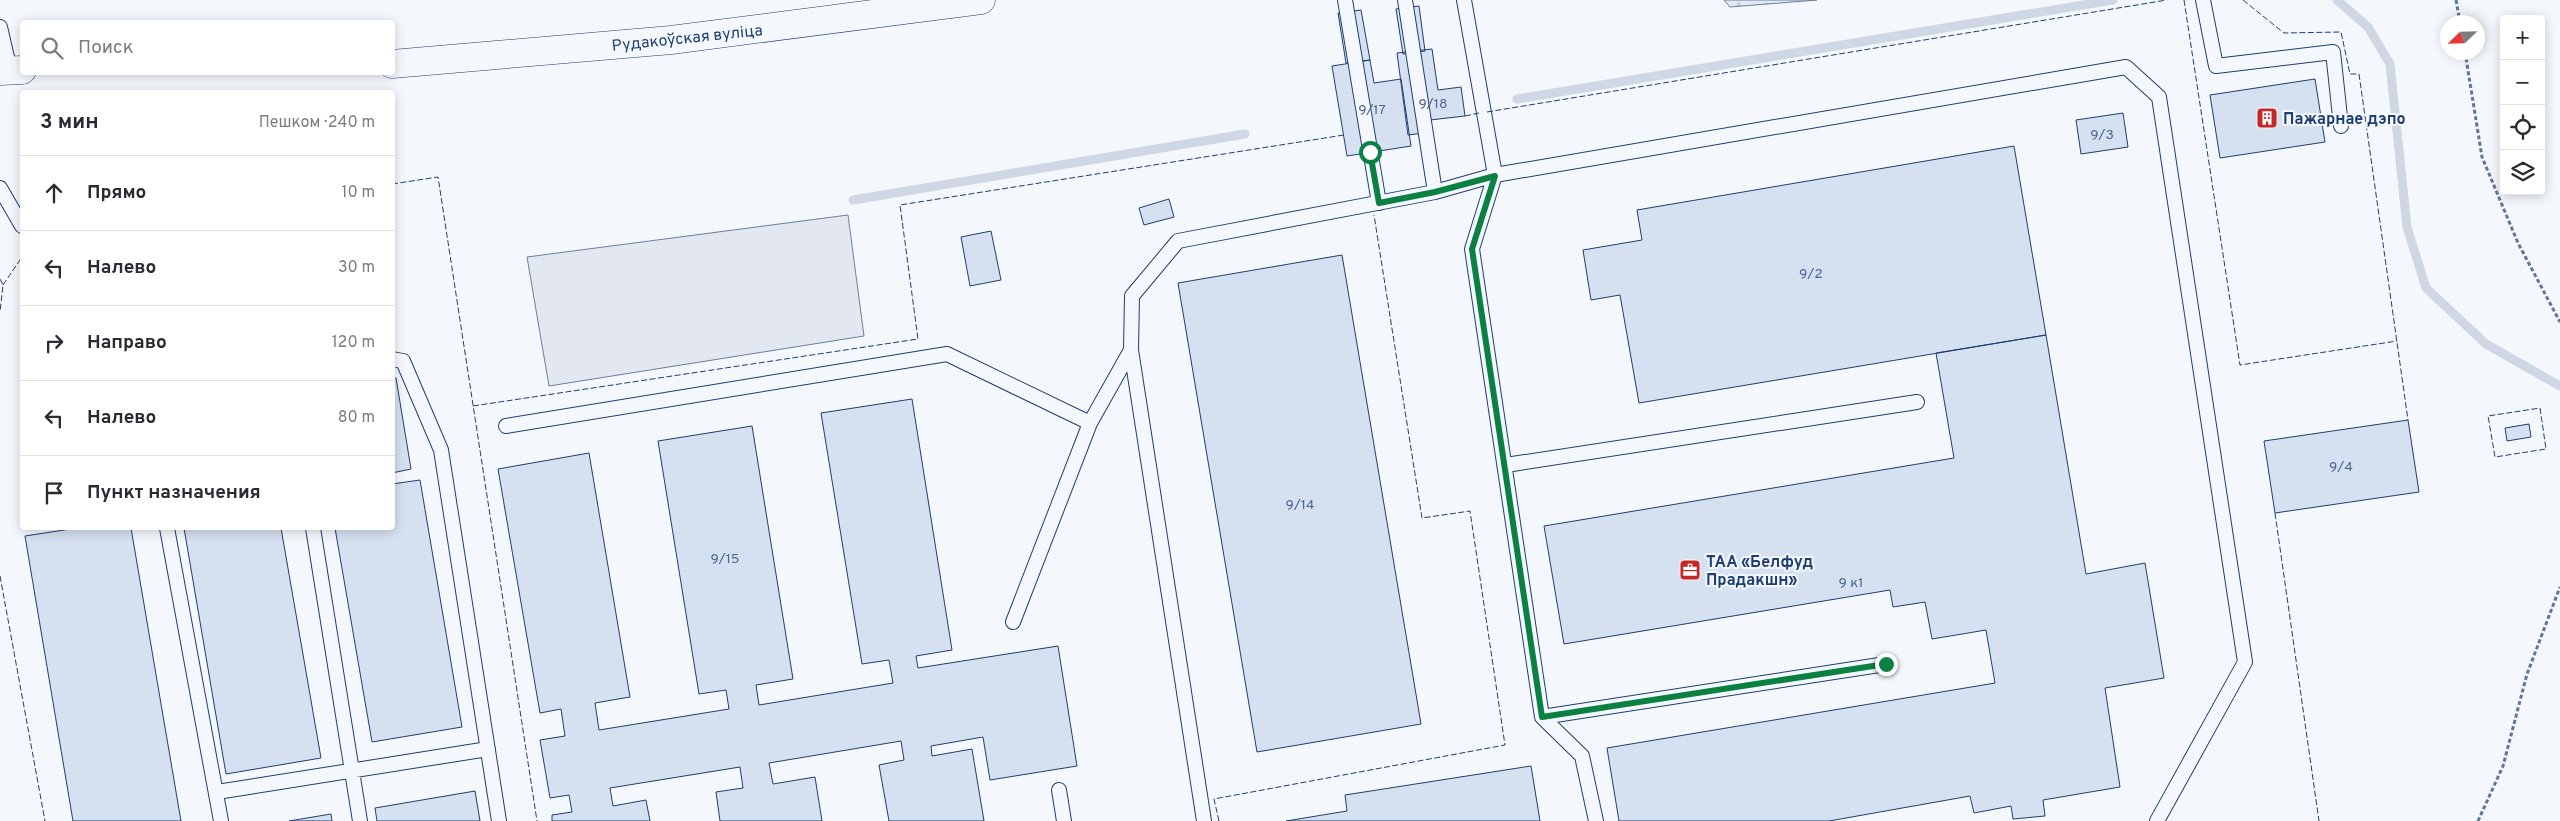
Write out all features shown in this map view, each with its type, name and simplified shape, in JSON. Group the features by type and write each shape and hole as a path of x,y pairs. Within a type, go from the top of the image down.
{"street":[{"name":"Рудакоўская вуліца","path":"395,64 672,40 981,0"}],"lane":[{"path":"1345,0 1379,203"},
{"path":"1405,0 1435,192"},
{"path":"1464,0 1495,176 1472,249 1506,465 1542,717 1582,756 1596,821"},
{"path":"2203,0 2216,66 2333,52 2341,126"},
{"path":"0,27 11,70"},
{"path":"1204,821 1132,350 1132,296 1178,241 1435,192 1495,176 2126,67 2159,98 2245,662 2156,821"},
{"path":"0,188 20,223"},
{"path":"1013,622 1090,423 1132,350"},
{"path":"506,426 947,354 1090,423"},
{"path":"395,360 403,362 440,450 499,821"},
{"path":"1506,465 1917,402"},
{"path":"168,530 221,821"},
{"path":"313,530 360,821"},
{"path":"1542,717 1886,664"},
{"path":"217,792 488,749"},
{"path":"1059,790 1064,821"}],"path":[{"path":"2456,0 2459,15"},
{"path":"2466,60 2482,157 2518,243 2560,322"},
{"path":"2478,821 2503,766 2527,674 2560,587"}],"green space":[{"path":"1724,0 1817,0 1730,7"}],"shaded area":[{"path":"848,215 864,336 549,386 527,257"}],"building":[{"path":"1419,6 1425,51 1403,54 1396,9"},
{"path":"1361,10 1370,60 1346,63 1338,13"},
{"path":"1432,49 1438,90 1461,87 1465,116 1430,120 1432,132 1408,135 1397,53"},
{"path":"1370,60 1374,83 1401,79 1411,146 1347,156 1332,66"},
{"name":"Пажарнае дэпо","path":"2315,79 2325,142 2220,158 2210,95"},
{"path":"2123,113 2128,147 2081,154 2076,120"},
{"path":"2014,146 2046,335 1639,403 1620,295 1591,300 1583,250 1642,240 1637,210"},
{"path":"1169,199 1174,217 1144,225 1139,208"},
{"path":"991,231 1001,280 970,286 961,237"},
{"path":"1342,255 1421,724 1257,752 1178,283"},
{"path":"2046,335 2086,574 2145,563 2164,678 2105,688 2120,787 2043,800 2045,816 2013,819 2011,806 1974,813 1970,796 1829,821 1619,821 1607,748 1995,683 1986,630 1932,639 1925,602 1893,607 1890,590 1564,644 1544,526 1954,458 1936,353"},
{"path":"395,378 396,378 411,469 395,472"},
{"path":"912,399 952,650 916,656 918,668 1058,646 1077,766 990,780 983,737 931,746 932,756 972,749 984,821 889,821 879,765 904,760 901,741 769,763 773,784 815,777 822,821 720,821 716,792 743,788 740,767 610,788 613,806 646,800 650,821 552,821 552,815 572,812 569,795 550,798 540,740 565,736 561,709 540,713 498,469 589,453 630,697 595,703 599,730 729,709 726,690 699,694 658,441 752,426 793,679 756,685 759,705 893,683 889,660 862,664 821,413"},
{"path":"2408,420 2419,492 2275,513 2264,441"},
{"path":"2529,424 2531,437 2507,441 2505,428"},
{"path":"420,480 462,727 372,742 335,530 395,530 395,484"},
{"path":"64,530 131,530 181,821 73,821 25,536"},
{"path":"184,530 281,530 321,758 226,774"},
{"path":"1531,766 1540,821 1286,821 1347,811 1345,795"},
{"path":"475,791 480,821 377,821 375,808"},
{"path":"331,814 332,821 289,821"}],"waterway":[{"path":"1517,99 2113,0"},
{"path":"2337,0 2368,27 2390,64 2407,227 2426,288 2486,344 2560,386"},
{"path":"853,200 1245,134"}],"fence":[{"path":"1487,112 2167,0"},
{"path":"2184,0 2240,365 2397,341"},
{"path":"2243,0 2284,33 2341,32 2350,74 2359,74 2408,420"},
{"path":"1465,116 1479,113"},
{"path":"473,406 918,339 900,205 1344,135"},
{"path":"395,184 438,177 537,821"},
{"path":"1219,821 1214,799 1505,745 1470,511 1422,518 1374,215"},
{"path":"3,285 20,260"},
{"path":"0,279 3,285 0,312"},
{"path":"2540,408 2546,449 2495,457 2488,416 2540,408"},
{"path":"2275,513 2319,821"},
{"path":"0,576 45,821"}],"place":[{"name":"Пажарнае дэпо","path":"2267,118"},
{"name":"ТАА «Белфуд Прадакшн»","path":"1690,570"}],"route":[{"path":"1370,152 1379,203 1435,192 1495,176 1472,249 1512,506 1542,717 1886,664"}]}
